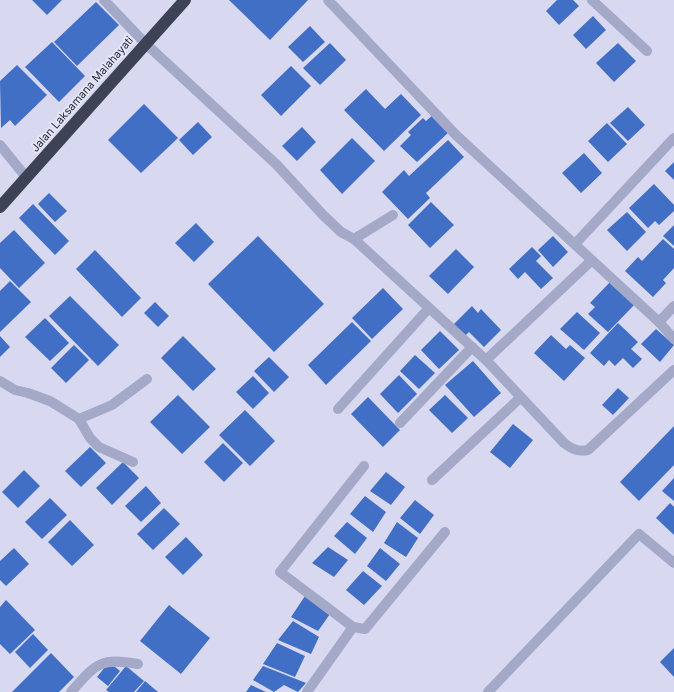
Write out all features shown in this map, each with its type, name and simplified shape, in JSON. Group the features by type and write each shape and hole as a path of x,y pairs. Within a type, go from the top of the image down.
{"highway":[{"name":"Jalan Laksamana Malahayati","path":"0,207 144,43 185,0"}],"street":[{"path":"104,0 144,43 277,165 323,215 341,232 354,239 486,360 520,398 564,443 574,450 582,452 588,450 674,370"},
{"path":"328,0 456,135 575,244 591,261 659,322 674,339"},
{"path":"592,0 647,51"},
{"path":"575,244 674,138"},
{"path":"0,145 26,177"},
{"path":"354,239 393,215"},
{"path":"486,360 591,261"},
{"path":"659,322 674,306"},
{"path":"338,409 428,308"},
{"path":"400,423 472,347"},
{"path":"79,419 112,405 147,379"},
{"path":"0,381 14,390 28,392 50,400 79,419 90,438 99,447 133,462"},
{"path":"432,480 520,398"},
{"path":"364,466 280,572 353,627 365,629 445,532"},
{"path":"488,692 639,534 674,563"},
{"path":"307,692 353,627"},
{"path":"71,692 87,674 101,663 116,661 138,664"}],"building":[{"path":"32,0 62,0 47,15"},
{"path":"229,0 308,0 270,40"},
{"path":"557,0 573,0 579,6 559,25 546,11"},
{"path":"96,2 119,25 77,66 54,42"},
{"path":"593,16 606,30 586,49 573,35"},
{"path":"310,26 325,42 303,62 288,47"},
{"path":"52,42 85,76 59,102 25,67"},
{"path":"330,43 346,60 320,85 303,68"},
{"path":"618,43 636,61 614,82 596,63"},
{"path":"17,65 47,95 15,126 10,120 1,128 0,81"},
{"path":"291,66 311,86 281,116 261,95"},
{"path":"366,89 385,109 401,94 421,115 384,151 344,110"},
{"path":"144,104 178,138 141,173 108,140"},
{"path":"628,107 645,125 628,141 610,123"},
{"path":"434,114 450,131 417,162 400,146 411,135 408,132 423,118 426,121"},
{"path":"198,122 212,137 193,155 179,140"},
{"path":"607,123 627,144 608,162 588,141"},
{"path":"302,127 316,142 297,161 282,146"},
{"path":"352,138 375,161 342,194 320,170"},
{"path":"448,140 464,157 426,193 430,198 408,219 382,192 404,170 409,176"},
{"path":"584,153 602,173 581,193 562,173"},
{"path":"674,162 674,180 665,171"},
{"path":"654,184 674,205 674,211 659,225 655,221 648,228 629,208"},
{"path":"49,193 67,211 55,222 38,204"},
{"path":"431,202 454,225 430,248 408,225"},
{"path":"33,204 69,241 55,255 19,218"},
{"path":"627,212 646,232 627,251 607,230"},
{"path":"196,223 214,242 194,262 175,243"},
{"path":"674,225 674,246 663,236"},
{"path":"14,230 45,263 19,288 0,268 0,243"},
{"path":"258,236 324,304 274,352 208,284"},
{"path":"553,236 568,252 553,267 538,250"},
{"path":"663,239 674,249 674,268 663,280 666,283 653,297 625,271 638,257 642,261"},
{"path":"532,247 541,256 536,261 553,278 541,289 525,272 518,279 509,269"},
{"path":"456,249 474,267 448,294 429,276"},
{"path":"95,250 141,298 122,317 76,269"},
{"path":"10,281 31,302 0,332 0,291"},
{"path":"611,281 636,303 608,332 588,314 595,307 590,303"},
{"path":"383,288 403,309 372,339 352,318"},
{"path":"70,296 119,345 98,366 49,316"},
{"path":"155,302 169,316 158,327 144,313"},
{"path":"472,306 478,313 481,309 501,330 484,347 469,332 464,337 453,325"},
{"path":"577,312 600,333 584,350 560,329"},
{"path":"45,318 69,343 50,361 25,337"},
{"path":"352,322 371,341 326,385 308,365"},
{"path":"618,323 638,342 631,349 642,359 633,368 623,358 615,366 609,360 604,366 590,353"},
{"path":"656,329 674,345 660,362 641,344"},
{"path":"440,331 459,350 439,369 421,350"},
{"path":"551,335 566,349 570,345 585,358 564,381 534,353"},
{"path":"0,336 10,347 0,357"},
{"path":"183,336 216,369 193,391 161,358"},
{"path":"74,345 89,360 66,383 51,368"},
{"path":"415,355 435,373 419,389 400,371"},
{"path":"269,357 289,377 274,392 254,371"},
{"path":"473,361 501,393 474,417 445,385"},
{"path":"399,375 417,394 398,413 380,394"},
{"path":"253,376 269,393 253,409 236,392"},
{"path":"618,388 629,398 613,415 602,405"},
{"path":"178,395 210,427 182,454 150,422"},
{"path":"445,395 468,418 452,433 429,410"},
{"path":"368,397 400,430 383,447 351,414"},
{"path":"245,410 275,441 250,466 219,435"},
{"path":"513,424 533,440 510,468 490,452"},
{"path":"674,426 674,465 639,501 620,482"},
{"path":"223,443 243,463 224,482 204,462"},
{"path":"90,447 106,463 81,487 65,471"},
{"path":"123,462 139,478 112,505 96,488"},
{"path":"24,470 40,486 18,508 2,492"},
{"path":"386,472 405,487 391,505 370,491"},
{"path":"674,478 674,501 662,491"},
{"path":"146,486 161,503 141,522 125,506"},
{"path":"365,496 386,512 373,532 350,514"},
{"path":"50,498 67,515 42,539 25,522"},
{"path":"415,500 434,515 420,534 400,518"},
{"path":"670,503 674,507 674,535 656,518"},
{"path":"164,508 180,524 153,550 137,534"},
{"path":"70,520 94,545 72,566 48,542"},
{"path":"347,522 367,538 355,554 334,536"},
{"path":"397,522 418,538 406,557 384,543"},
{"path":"186,537 203,555 183,575 165,557"},
{"path":"328,547 348,560 334,577 312,563"},
{"path":"14,548 29,564 6,586 0,580 0,561"},
{"path":"380,548 400,564 386,581 367,566"},
{"path":"363,571 382,586 364,605 346,590"},
{"path":"305,596 330,614 318,631 291,617"},
{"path":"6,600 35,630 10,654 0,644 0,607"},
{"path":"169,605 210,638 181,674 140,641"},
{"path":"293,621 319,637 311,654 278,640"},
{"path":"33,634 48,650 30,668 15,652"},
{"path":"277,643 305,656 295,677 263,664"},
{"path":"674,648 674,677 660,662"},
{"path":"51,653 74,677 59,692 12,692"},
{"path":"109,662 120,671 108,686 97,677"},
{"path":"126,666 144,681 134,692 109,692 106,690"},
{"path":"263,666 306,683 298,692 284,685 274,692 253,680"},
{"path":"145,681 158,692 136,692"},
{"path":"251,685 266,692 246,692"}]}
